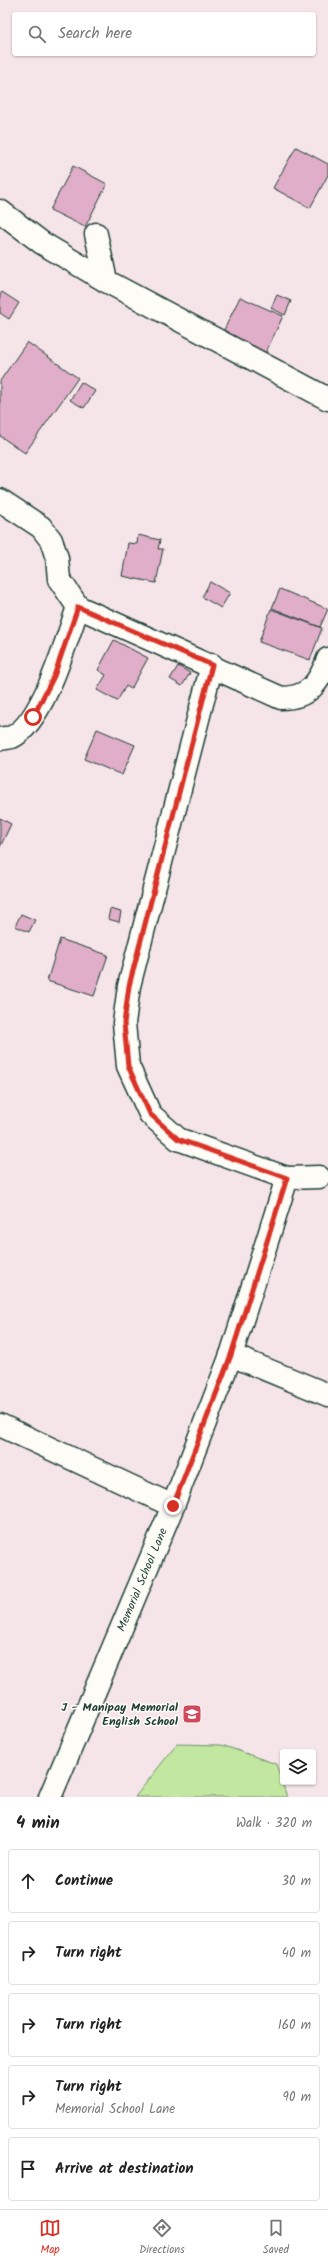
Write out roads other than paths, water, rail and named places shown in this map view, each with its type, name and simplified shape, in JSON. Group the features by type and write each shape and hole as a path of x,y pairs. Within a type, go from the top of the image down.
{"street":[{"path":"0,211 42,243 106,281 328,399"},
{"path":"96,234 106,281"},
{"path":"0,500 35,523 51,540 57,558 59,579 78,607 212,665 281,698 295,698 305,694 322,677 328,659"},
{"path":"0,739 12,737 24,729 33,717 54,676 78,607"},
{"path":"212,665 129,986 124,1023 128,1066 150,1114 178,1139 287,1178 319,1177"},
{"name":"Memorial School Lane","path":"50,1797 173,1506 231,1355 287,1178"},
{"path":"231,1355 328,1395"},
{"path":"0,1425 173,1506"}],"place":[{"name":"J - Manipay Memorial English School","path":"192,1714"}]}
